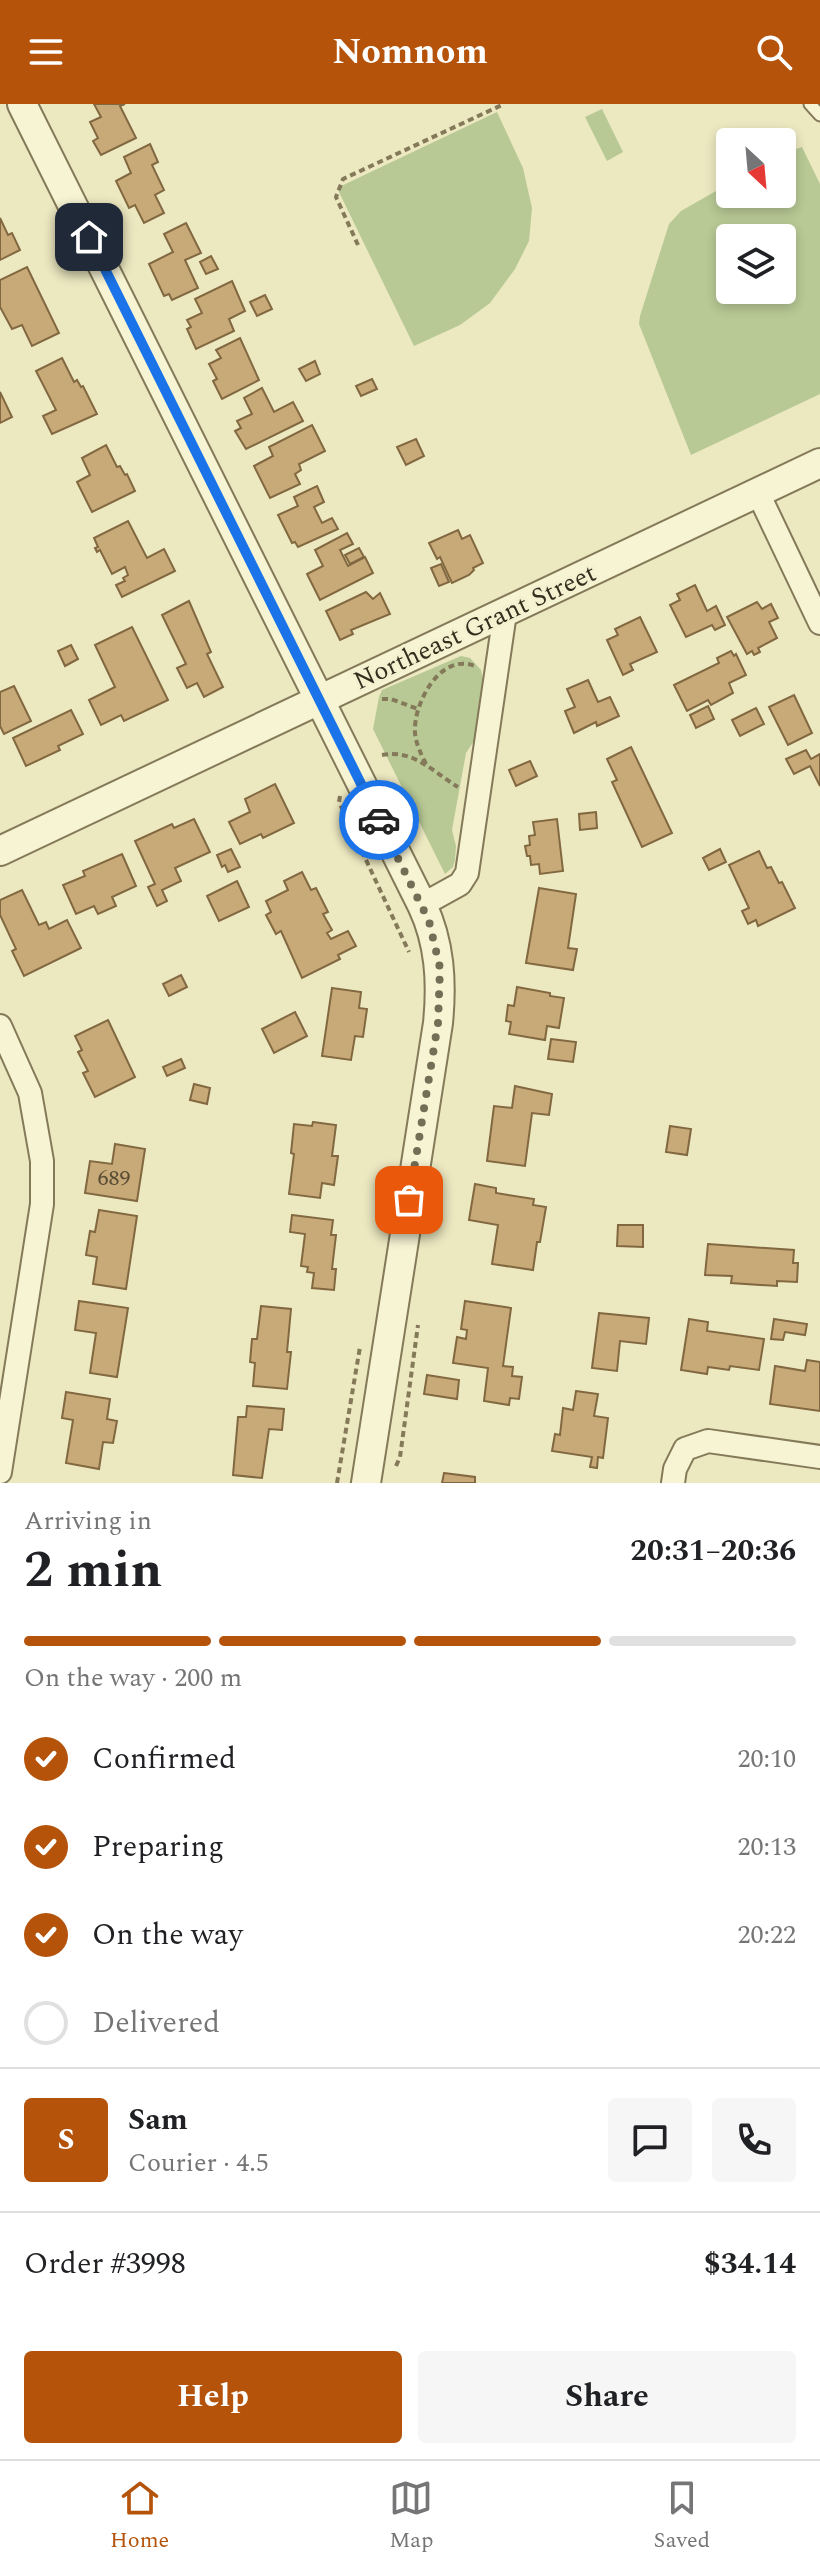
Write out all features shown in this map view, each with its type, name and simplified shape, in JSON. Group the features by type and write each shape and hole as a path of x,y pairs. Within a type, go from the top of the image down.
{"street":[{"path":"22,104 422,905 434,936 440,968 438,1023 366,1483"},
{"name":"Northeast Grant Street","path":"0,851 820,463"},
{"path":"758,493 820,623"},
{"path":"422,905 460,884 467,873 505,613"},
{"path":"0,1026 30,1093 42,1161 42,1204 10,1346 0,1472"},
{"path":"673,1483 675,1469 685,1449 708,1441 820,1457"}],"lane":[{"path":"810,104 820,115"}],"path":[{"path":"358,245 336,197 343,179 504,104"},
{"path":"426,764 415,735 418,709 427,689 438,676 461,664 476,666"},
{"path":"381,699 391,699 418,709"},
{"path":"382,755 406,755 426,764 462,789"},
{"path":"339,802 411,958"},
{"path":"337,1483 361,1343"}],"green space":[{"path":"602,109 623,152 607,161 585,117"},
{"path":"497,112 523,168 532,208 529,241 515,269 490,303 460,325 414,346 337,188"},
{"path":"802,147 820,184 820,394 691,455 639,324 669,224 681,211 716,191 716,208 796,208 796,149"},
{"path":"461,656 470,658 481,670 483,679 474,741 466,753 452,830 455,860 453,867 445,874 373,729 382,690"}],"building":[{"path":"94,104 125,104 120,106 136,138 101,155 93,141 98,138 90,122 101,117"},
{"path":"150,144 158,162 152,165 164,190 155,195 164,213 144,223 135,205 129,208 116,181 131,173 124,157"},
{"path":"0,218 20,250 0,260"},
{"path":"186,223 201,253 185,260 198,288 172,300 169,294 164,296 149,264 173,252 164,234"},
{"path":"211,256 218,269 206,274 200,262"},
{"path":"27,267 59,333 32,346 22,325 12,329 0,307 0,280"},
{"path":"232,281 245,311 229,319 234,331 196,349 187,329 191,327 187,320 202,313 195,299"},
{"path":"265,295 272,309 257,316 250,302"},
{"path":"240,338 259,380 222,399 209,364 221,358 216,350"},
{"path":"62,358 74,382 77,380 83,386 97,414 52,434 43,416 56,410 36,371"},
{"path":"315,361 320,374 306,381 299,369"},
{"path":"372,379 377,389 361,396 356,386"},
{"path":"262,388 274,412 293,402 303,421 246,449 235,431 241,428 237,421 252,414 244,398"},
{"path":"0,392 12,417 0,423"},
{"path":"312,425 325,451 299,464 301,470 295,474 300,484 270,498 254,466 273,456 269,447"},
{"path":"416,439 424,456 406,465 397,447"},
{"path":"106,445 117,467 120,466 127,474 135,491 92,512 77,482 90,475 82,458"},
{"path":"317,486 324,502 314,507 322,523 332,518 338,529 298,547 295,542 292,543 278,515 298,506 294,497"},
{"path":"128,521 147,558 164,549 175,571 122,597 116,585 125,581 123,578 128,575 125,567 112,574 100,550 97,552 95,548 98,547 94,538"},
{"path":"458,530 462,539 470,535 483,563 473,568 469,575 452,583 440,557 437,559 429,543"},
{"path":"347,533 353,544 340,550 348,566 365,557 373,573 320,600 307,574 323,566 315,550"},
{"path":"359,548 364,557 350,564 345,555"},
{"path":"441,564 449,582 439,586 431,568"},
{"path":"695,585 707,611 716,606 725,625 715,630 712,625 686,637 670,605 680,600 677,594"},
{"path":"366,592 373,599 380,593 390,614 351,630 353,634 340,640 326,611"},
{"path":"189,601 211,652 207,654 223,687 204,697 197,683 187,688 177,668 186,664 162,615"},
{"path":"757,602 762,609 771,604 778,618 769,622 777,638 758,648 760,652 754,655 752,651 747,654 727,617"},
{"path":"640,617 657,652 630,664 633,670 623,675 607,640 618,635 615,629"},
{"path":"132,627 168,700 124,721 121,715 101,725 89,700 115,687 95,645"},
{"path":"71,645 78,659 65,666 58,651"},
{"path":"731,651 734,656 736,654 746,675 729,683 733,693 711,705 708,700 687,711 674,685 719,663 717,658"},
{"path":"588,680 598,702 610,697 619,716 597,726 596,722 574,733 565,711 575,707 567,689"},
{"path":"14,686 31,721 4,734 0,726 0,692"},
{"path":"794,695 812,733 788,745 769,707"},
{"path":"708,706 714,719 696,728 690,715"},
{"path":"756,708 764,724 740,736 732,720"},
{"path":"71,710 83,734 58,746 60,750 26,766 13,738"},
{"path":"631,747 672,833 642,847 612,782 617,780 607,759"},
{"path":"806,750 811,759 820,754 820,786 810,766 794,774 786,759"},
{"path":"530,761 537,776 516,786 509,770"},
{"path":"275,784 294,823 263,838 261,834 240,844 229,822 250,812 245,799"},
{"path":"596,812 597,828 580,830 579,814"},
{"path":"194,819 210,852 175,868 181,881 162,890 167,901 157,906 148,887 155,884 135,841 172,824 174,828"},
{"path":"557,819 563,871 540,874 539,864 531,865 525,846 530,845 529,836 535,835 533,822"},
{"path":"231,849 240,867 228,872 217,855"},
{"path":"720,849 726,862 709,870 703,858"},
{"path":"759,851 767,868 771,867 779,883 782,882 795,908 758,926 756,920 748,924 742,911 749,908 729,865"},
{"path":"122,854 136,886 112,897 116,906 98,914 94,906 76,914 63,885 85,876 83,871"},
{"path":"302,872 311,890 316,888 328,912 323,914 332,930 327,933 331,939 348,931 356,946 338,955 340,959 302,978 281,931 276,934 266,915 271,912 266,901 288,890 284,881"},
{"path":"237,881 249,907 219,921 207,896"},
{"path":"539,888 576,894 568,948 577,949 573,970 526,963"},
{"path":"22,890 39,925 46,922 49,929 67,920 81,948 24,976 12,951 16,949 0,915 0,900"},
{"path":"181,975 187,987 169,996 163,984"},
{"path":"517,987 564,998 559,1028 547,1026 545,1040 509,1034 511,1022 506,1021 508,1005 514,1006"},
{"path":"332,988 361,992 359,1008 367,1009 363,1037 355,1036 351,1060 322,1056"},
{"path":"295,1012 307,1036 274,1053 262,1029"},
{"path":"108,1020 135,1077 95,1097 83,1073 88,1071 78,1052 82,1050 75,1036"},
{"path":"551,1039 576,1042 573,1062 548,1059"},
{"path":"181,1059 185,1068 167,1076 163,1067"},
{"path":"194,1084 210,1088 207,1104 190,1100"},
{"path":"515,1086 552,1094 549,1115 532,1113 525,1166 487,1161 494,1106 512,1108"},
{"path":"313,1122 336,1125 332,1156 338,1156 334,1185 322,1183 320,1198 289,1194 294,1124 312,1126"},
{"path":"670,1126 691,1129 687,1155 666,1152"},
{"path":"115,1144 145,1149 137,1201 85,1193 90,1161 112,1164"},
{"path":"475,1184 496,1188 496,1193 534,1199 533,1205 546,1207 533,1270 492,1264 498,1225 469,1220"},
{"path":"99,1210 137,1216 126,1289 93,1284 97,1257 86,1255 90,1231 95,1232"},
{"path":"292,1215 333,1220 331,1235 336,1235 332,1269 336,1269 334,1290 312,1288 314,1273 307,1272 308,1267 301,1266 305,1234 290,1232"},
{"path":"618,1225 643,1225 643,1247 617,1246"},
{"path":"708,1244 794,1250 793,1263 798,1263 797,1282 777,1281 777,1286 731,1283 732,1276 705,1275"},
{"path":"79,1301 128,1308 117,1377 90,1373 96,1333 75,1330"},
{"path":"465,1301 511,1308 503,1366 513,1367 512,1376 522,1377 519,1399 510,1398 509,1405 484,1401 488,1368 453,1363 457,1337 466,1339 467,1330 461,1329"},
{"path":"261,1306 291,1309 287,1389 253,1386 255,1363 250,1362 252,1339 257,1339"},
{"path":"599,1313 649,1318 646,1344 620,1341 617,1371 592,1368"},
{"path":"689,1319 708,1322 707,1331 764,1339 759,1370 708,1367 707,1374 681,1370"},
{"path":"774,1319 807,1324 805,1335 785,1332 783,1340 771,1339"},
{"path":"807,1360 820,1362 820,1411 770,1404 775,1366 805,1371"},
{"path":"427,1375 459,1380 457,1399 424,1394"},
{"path":"576,1391 598,1394 594,1416 608,1418 603,1458 598,1457 597,1468 590,1467 592,1457 552,1451 555,1434 560,1435 563,1408 573,1410"},
{"path":"66,1392 110,1399 107,1419 117,1421 113,1443 103,1442 99,1469 66,1463 73,1420 62,1418"},
{"path":"247,1406 284,1409 282,1430 269,1429 262,1478 233,1475 238,1417 246,1417"},
{"path":"444,1473 475,1477 475,1483 442,1483"}],"way so far":[{"path":"379,820 429,921 440,968 438,1023 409,1200"}],"route":[{"path":"89,237 379,820"}]}
